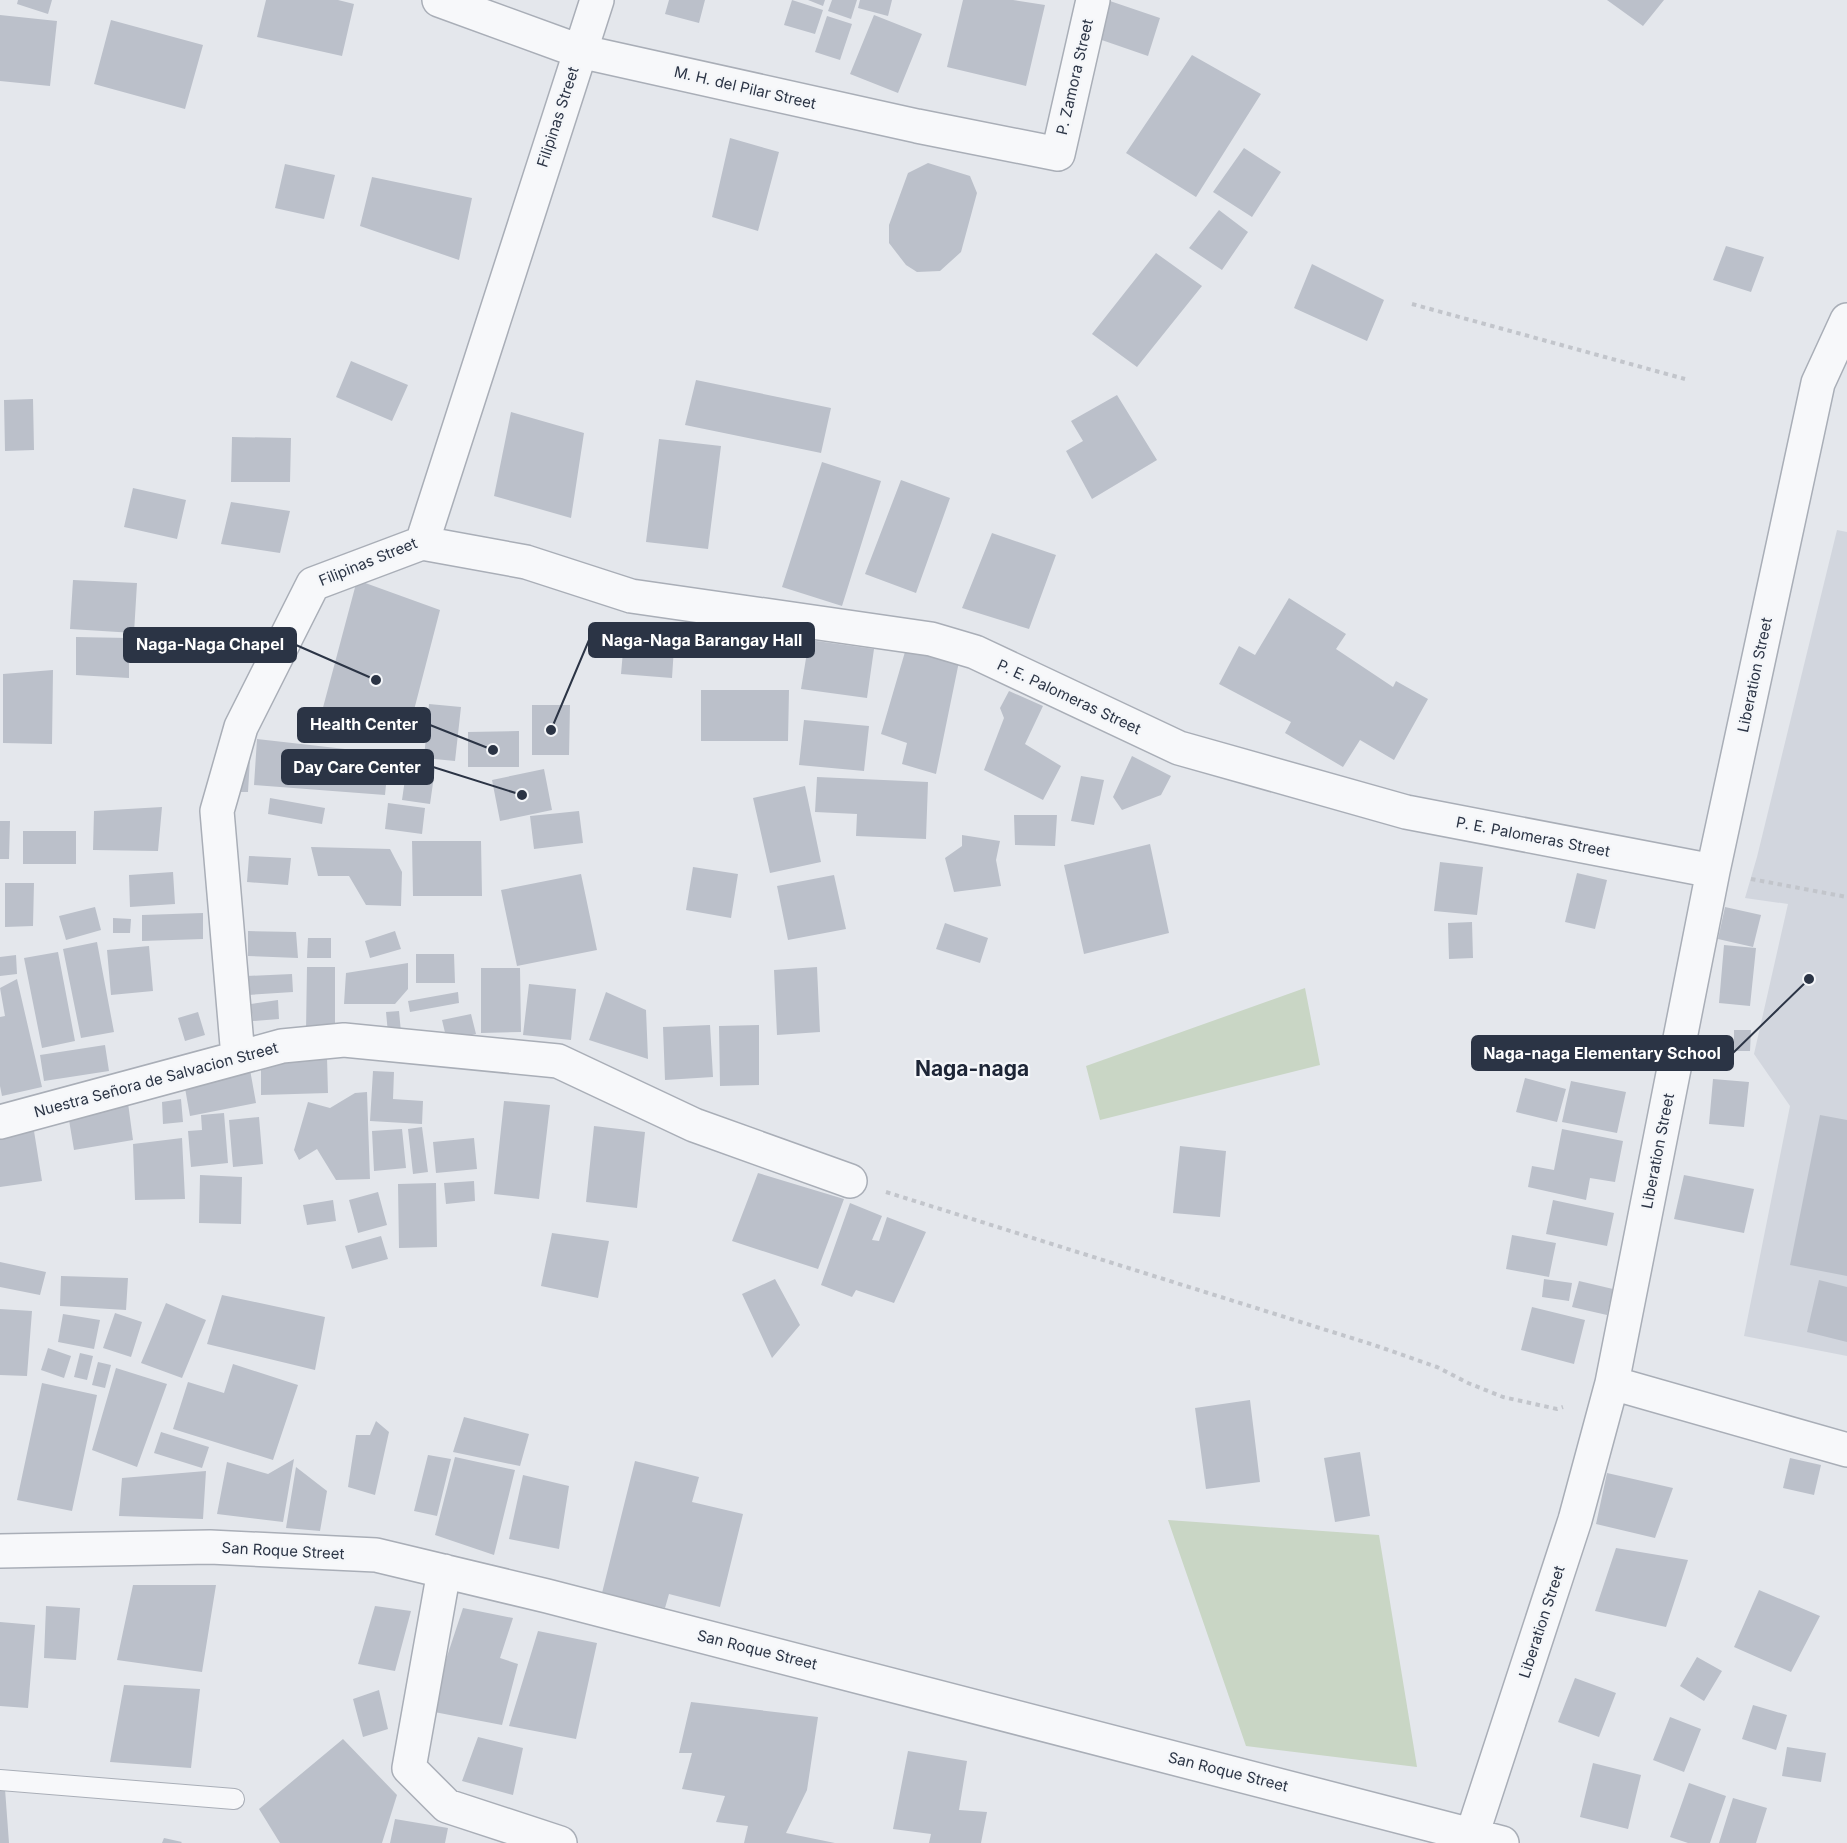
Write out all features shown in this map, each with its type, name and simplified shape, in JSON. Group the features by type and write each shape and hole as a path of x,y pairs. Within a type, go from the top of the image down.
{"street":[{"name":"M. H. del Pilar Street","path":"439,0 579,51 917,126 1058,154"},
{"name":"Filipinas Street","path":"238,1057 217,811 241,727 313,584 422,543 597,0"},
{"name":"P. Zamora Street","path":"1058,154 1093,0"},
{"name":"Liberation Street","path":"1487,1839 1612,1383 1713,871 1818,383 1847,320"},
{"name":"P. E. Palomeras Street","path":"422,543 526,562 630,596 931,639 975,652 1179,748 1406,812 1713,871"},
{"name":"Nuestra Señora de Salvacion Street","path":"0,1122 282,1046 344,1040 558,1061 694,1125 850,1181"},
{"path":"1612,1383 1847,1450"},
{"name":"San Roque Street","path":"0,1551 210,1547 376,1555 547,1596 1487,1839"},
{"path":"444,1571 409,1768 447,1806 560,1843"}],"lane":[{"path":"0,1779 234,1799"}],"path":[{"path":"1412,304 1685,379"},
{"path":"1713,871 1847,897"},
{"path":"850,1181 1374,1345 1437,1368 1503,1397 1557,1409 1588,1399 1612,1383"}],"shaded area":[{"path":"1837,530 1847,532 1847,1356 1744,1336 1790,1106 1754,1054 1788,904 1745,898"}],"green space":[{"path":"1305,988 1320,1065 1100,1120 1086,1066"},
{"path":"1168,1520 1379,1535 1417,1767 1246,1746"}],"building":[{"path":"18,0 52,0 48,14 17,4"},
{"path":"266,0 338,0 354,4 342,56 257,37"},
{"path":"669,0 705,0 699,23 665,14"},
{"path":"792,0 823,10 815,34 784,25"},
{"path":"808,0 825,0 823,6"},
{"path":"832,0 857,0 851,19 828,11"},
{"path":"860,0 892,0 888,16 858,8"},
{"path":"963,0 1013,0 1045,5 1026,86 947,67"},
{"path":"1107,0 1160,18 1148,56 1093,37"},
{"path":"1607,0 1664,0 1643,26"},
{"path":"0,15 57,21 50,86 0,81"},
{"path":"874,15 922,34 898,93 850,74"},
{"path":"827,16 852,24 840,60 815,52"},
{"path":"111,20 203,45 185,109 94,84"},
{"path":"1192,55 1261,94 1196,197 1126,153"},
{"path":"730,138 779,152 758,231 712,217"},
{"path":"1244,148 1281,172 1252,217 1213,192"},
{"path":"928,163 970,176 977,193 961,252 940,271 917,272 906,265 889,243 889,225 908,173"},
{"path":"285,164 335,175 324,219 275,208"},
{"path":"372,177 472,198 459,260 360,226"},
{"path":"1219,210 1248,232 1222,270 1189,248"},
{"path":"1726,246 1764,257 1751,292 1713,280"},
{"path":"1156,253 1202,286 1137,367 1092,334"},
{"path":"1312,264 1384,300 1367,341 1294,308"},
{"path":"351,361 408,385 392,421 336,397"},
{"path":"696,380 831,408 821,453 685,425"},
{"path":"1117,395 1157,460 1092,499 1066,451 1083,441 1071,421"},
{"path":"33,399 34,450 5,451 4,400"},
{"path":"511,412 584,433 571,518 494,496"},
{"path":"232,437 291,438 290,482 231,482"},
{"path":"659,439 721,446 708,549 646,542"},
{"path":"822,462 881,481 842,606 782,587"},
{"path":"901,480 950,498 916,593 865,574"},
{"path":"133,488 186,500 177,539 124,527"},
{"path":"231,502 290,511 280,553 221,544"},
{"path":"992,533 1056,555 1029,629 962,608"},
{"path":"73,580 137,583 134,633 70,629"},
{"path":"357,580 440,610 407,737 321,715"},
{"path":"1289,598 1346,634 1336,649 1393,687 1396,681 1428,699 1394,760 1360,740 1343,767 1285,733 1291,722 1219,684 1239,646 1255,655"},
{"path":"625,628 675,632 672,678 621,674"},
{"path":"76,637 129,638 129,678 76,675"},
{"path":"809,640 874,649 867,698 801,689"},
{"path":"907,645 961,652 936,774 902,764 907,743 881,734"},
{"path":"53,670 52,744 3,743 3,674"},
{"path":"701,690 789,690 788,741 701,741"},
{"path":"1009,691 1043,706 1025,744 1061,766 1043,800 984,770 1004,718 1000,708"},
{"path":"429,704 461,707 455,761 424,758"},
{"path":"532,705 570,705 569,755 532,755"},
{"path":"804,720 869,726 864,771 799,765"},
{"path":"519,731 519,767 468,767 468,732"},
{"path":"257,739 389,754 385,795 254,785"},
{"path":"251,742 248,792 239,792"},
{"path":"1132,756 1171,776 1161,795 1122,810 1113,797"},
{"path":"407,765 435,769 430,804 402,800"},
{"path":"544,769 552,810 500,821 492,780"},
{"path":"1081,776 1104,780 1094,825 1071,821"},
{"path":"817,777 928,782 926,839 856,836 857,814 815,812"},
{"path":"805,786 821,862 770,873 753,798"},
{"path":"270,798 325,808 322,824 268,814"},
{"path":"388,803 425,808 422,834 385,829"},
{"path":"162,807 158,851 93,850 94,811"},
{"path":"579,811 583,843 534,849 530,816"},
{"path":"1014,815 1057,815 1055,846 1015,845"},
{"path":"0,821 10,821 9,859 0,859"},
{"path":"23,831 76,831 76,864 23,864"},
{"path":"962,835 1000,841 996,860 1001,886 954,892 945,858 962,846"},
{"path":"412,841 481,841 482,896 413,896"},
{"path":"1150,844 1169,933 1084,954 1064,865"},
{"path":"311,847 390,849 402,872 401,906 366,905 349,876 318,876"},
{"path":"249,856 291,858 288,885 247,882"},
{"path":"1440,862 1483,867 1477,915 1434,911"},
{"path":"693,867 738,874 731,918 686,910"},
{"path":"173,872 175,904 130,907 129,875"},
{"path":"1577,873 1607,880 1595,929 1565,922"},
{"path":"581,874 597,950 517,966 501,890"},
{"path":"834,875 846,929 788,940 777,886"},
{"path":"5,883 34,883 33,926 5,927"},
{"path":"95,907 101,930 66,940 59,916"},
{"path":"1725,907 1761,915 1753,947 1718,939"},
{"path":"203,913 203,939 142,941 142,915"},
{"path":"113,918 131,919 130,933 113,933"},
{"path":"1472,922 1473,958 1449,959 1448,923"},
{"path":"945,923 988,938 980,963 936,949"},
{"path":"248,931 296,932 298,958 248,956"},
{"path":"395,931 401,949 370,958 365,941"},
{"path":"308,938 331,938 331,958 307,958"},
{"path":"97,942 114,1032 81,1038 63,949"},
{"path":"1724,945 1756,948 1750,1006 1719,1003"},
{"path":"149,946 153,991 111,995 107,950"},
{"path":"58,952 75,1041 42,1048 24,958"},
{"path":"416,954 454,954 455,983 416,983"},
{"path":"16,955 17,974 0,976 0,957"},
{"path":"408,963 408,989 395,1004 344,1004 346,973"},
{"path":"307,967 335,967 335,1031 306,1031"},
{"path":"817,967 820,1032 777,1035 774,970"},
{"path":"481,968 520,968 521,1032 481,1033"},
{"path":"292,974 293,992 248,995 247,976"},
{"path":"17,979 42,1087 2,1096 0,1017 5,1016 0,988"},
{"path":"529,984 576,989 571,1040 523,1035"},
{"path":"458,992 459,1003 410,1012 408,1001"},
{"path":"606,992 646,1010 648,1059 589,1040"},
{"path":"278,1000 279,1019 253,1021 251,1004"},
{"path":"399,1011 401,1032 388,1033 386,1012"},
{"path":"198,1012 205,1035 185,1041 178,1018"},
{"path":"471,1014 476,1034 447,1041 442,1020"},
{"path":"710,1025 713,1077 665,1080 663,1027"},
{"path":"759,1025 759,1085 720,1086 719,1026"},
{"path":"1734,1030 1751,1030 1750,1051 1734,1051"},
{"path":"105,1045 109,1071 44,1081 40,1055"},
{"path":"327,1057 328,1093 261,1095 261,1059"},
{"path":"249,1064 256,1103 190,1116 183,1077"},
{"path":"373,1071 394,1072 393,1099 423,1101 422,1124 370,1121"},
{"path":"1525,1078 1566,1089 1557,1122 1516,1112"},
{"path":"1713,1079 1749,1082 1744,1127 1709,1124"},
{"path":"1571,1081 1626,1092 1617,1133 1562,1122"},
{"path":"367,1092 370,1179 336,1180 317,1149 299,1160 294,1150 308,1102 330,1108 355,1093"},
{"path":"181,1099 183,1122 163,1124 162,1102"},
{"path":"504,1101 550,1105 539,1199 494,1194"},
{"path":"128,1103 133,1140 74,1150 68,1114"},
{"path":"224,1113 228,1163 191,1167 188,1131 202,1130 201,1115"},
{"path":"1820,1115 1847,1120 1847,1276 1790,1265"},
{"path":"259,1117 263,1164 233,1167 229,1120"},
{"path":"594,1126 645,1132 637,1208 586,1202"},
{"path":"422,1127 428,1172 413,1174 408,1129"},
{"path":"402,1129 406,1168 374,1171 372,1131"},
{"path":"1562,1129 1623,1141 1615,1182 1590,1178 1586,1200 1528,1187 1532,1166 1554,1170"},
{"path":"34,1131 42,1181 0,1187 0,1136"},
{"path":"182,1138 185,1199 135,1200 133,1144"},
{"path":"474,1138 477,1169 436,1173 433,1142"},
{"path":"1180,1146 1226,1151 1220,1217 1173,1213"},
{"path":"758,1173 844,1199 818,1269 732,1241"},
{"path":"200,1175 242,1177 241,1224 199,1223"},
{"path":"1684,1175 1754,1189 1744,1233 1674,1219"},
{"path":"474,1181 475,1201 446,1204 444,1183"},
{"path":"436,1183 437,1247 399,1248 398,1184"},
{"path":"378,1192 387,1225 358,1233 349,1200"},
{"path":"333,1200 336,1221 307,1225 303,1205"},
{"path":"1553,1200 1614,1213 1607,1246 1546,1234"},
{"path":"850,1203 882,1216 872,1240 879,1241 887,1217 926,1232 894,1303 856,1290 852,1297 821,1285"},
{"path":"552,1233 609,1241 598,1298 541,1286"},
{"path":"1512,1235 1556,1243 1549,1277 1506,1269"},
{"path":"381,1236 388,1259 352,1269 345,1246"},
{"path":"0,1262 46,1272 40,1295 0,1287"},
{"path":"61,1276 128,1278 126,1310 60,1306"},
{"path":"775,1279 800,1325 772,1358 742,1294"},
{"path":"1544,1279 1572,1283 1569,1301 1542,1297"},
{"path":"1819,1280 1847,1287 1847,1342 1807,1332"},
{"path":"1579,1281 1613,1289 1607,1315 1572,1307"},
{"path":"222,1295 325,1317 315,1370 207,1344"},
{"path":"166,1303 206,1320 182,1378 141,1363"},
{"path":"1532,1307 1585,1320 1574,1364 1521,1350"},
{"path":"0,1309 32,1311 27,1376 0,1375"},
{"path":"115,1313 142,1322 131,1357 103,1348"},
{"path":"63,1314 100,1320 94,1349 58,1342"},
{"path":"48,1348 71,1356 64,1378 41,1370"},
{"path":"80,1353 93,1356 87,1380 74,1377"},
{"path":"98,1362 111,1365 105,1388 92,1385"},
{"path":"233,1364 298,1385 273,1460 173,1429 188,1382 224,1393"},
{"path":"116,1368 167,1384 137,1467 92,1450"},
{"path":"42,1383 97,1395 72,1511 17,1500"},
{"path":"1250,1400 1260,1482 1206,1489 1195,1408"},
{"path":"464,1417 529,1434 520,1466 453,1452"},
{"path":"376,1421 389,1432 375,1495 348,1487 356,1435 370,1435"},
{"path":"161,1432 209,1447 202,1468 154,1453"},
{"path":"1360,1452 1370,1516 1335,1522 1324,1458"},
{"path":"428,1455 451,1459 437,1516 414,1511"},
{"path":"455,1457 515,1470 494,1555 435,1535"},
{"path":"1790,1458 1821,1465 1814,1495 1783,1488"},
{"path":"294,1459 283,1522 217,1514 227,1462 268,1474"},
{"path":"635,1461 699,1477 692,1502 743,1514 720,1607 669,1594 665,1608 602,1593"},
{"path":"296,1467 327,1491 320,1531 286,1528"},
{"path":"206,1471 203,1519 119,1516 122,1478"},
{"path":"1607,1473 1673,1488 1655,1538 1596,1524"},
{"path":"523,1475 569,1486 559,1549 509,1539"},
{"path":"1616,1548 1688,1560 1666,1627 1595,1611"},
{"path":"133,1585 216,1585 202,1672 117,1660"},
{"path":"1759,1590 1820,1616 1791,1672 1734,1647"},
{"path":"46,1606 80,1608 76,1660 44,1658"},
{"path":"375,1606 411,1611 395,1671 358,1664"},
{"path":"463,1608 513,1618 500,1658 518,1664 502,1725 429,1711"},
{"path":"0,1622 35,1625 28,1708 0,1706"},
{"path":"538,1631 597,1643 576,1739 509,1726"},
{"path":"1697,1657 1722,1671 1704,1701 1680,1686"},
{"path":"1575,1678 1616,1693 1599,1737 1558,1722"},
{"path":"124,1685 200,1689 191,1768 110,1762"},
{"path":"379,1690 388,1729 363,1737 353,1699"},
{"path":"691,1702 818,1717 807,1790 786,1833 835,1843 744,1843 748,1826 716,1822 725,1796 682,1789 692,1753 679,1753"},
{"path":"1753,1705 1787,1715 1776,1750 1742,1739"},
{"path":"1670,1717 1701,1729 1684,1772 1653,1760"},
{"path":"478,1737 523,1748 513,1795 462,1781"},
{"path":"343,1739 397,1795 382,1843 280,1843 259,1809"},
{"path":"1787,1747 1826,1753 1821,1782 1782,1776"},
{"path":"908,1751 967,1761 959,1810 987,1812 981,1843 929,1843 931,1834 893,1829"},
{"path":"1593,1763 1641,1775 1628,1829 1580,1817"},
{"path":"1689,1783 1726,1796 1710,1843 1688,1843 1670,1837"},
{"path":"5,1789 9,1843 0,1843 0,1790"},
{"path":"1733,1798 1767,1808 1756,1843 1719,1843"},
{"path":"395,1819 448,1828 445,1843 390,1843"},
{"path":"164,1838 182,1842 162,1843"}],"place":[{"name":"Naga-Naga Chapel","path":"376,680"},
{"name":"Naga-Naga Barangay Hall","path":"551,730"},
{"name":"Health Center","path":"493,750"},
{"name":"Day Care Center","path":"522,795"},
{"name":"Naga-naga Elementary School","path":"1809,979"}],"district":[{"name":"Naga-naga","path":"972,1069"}]}
